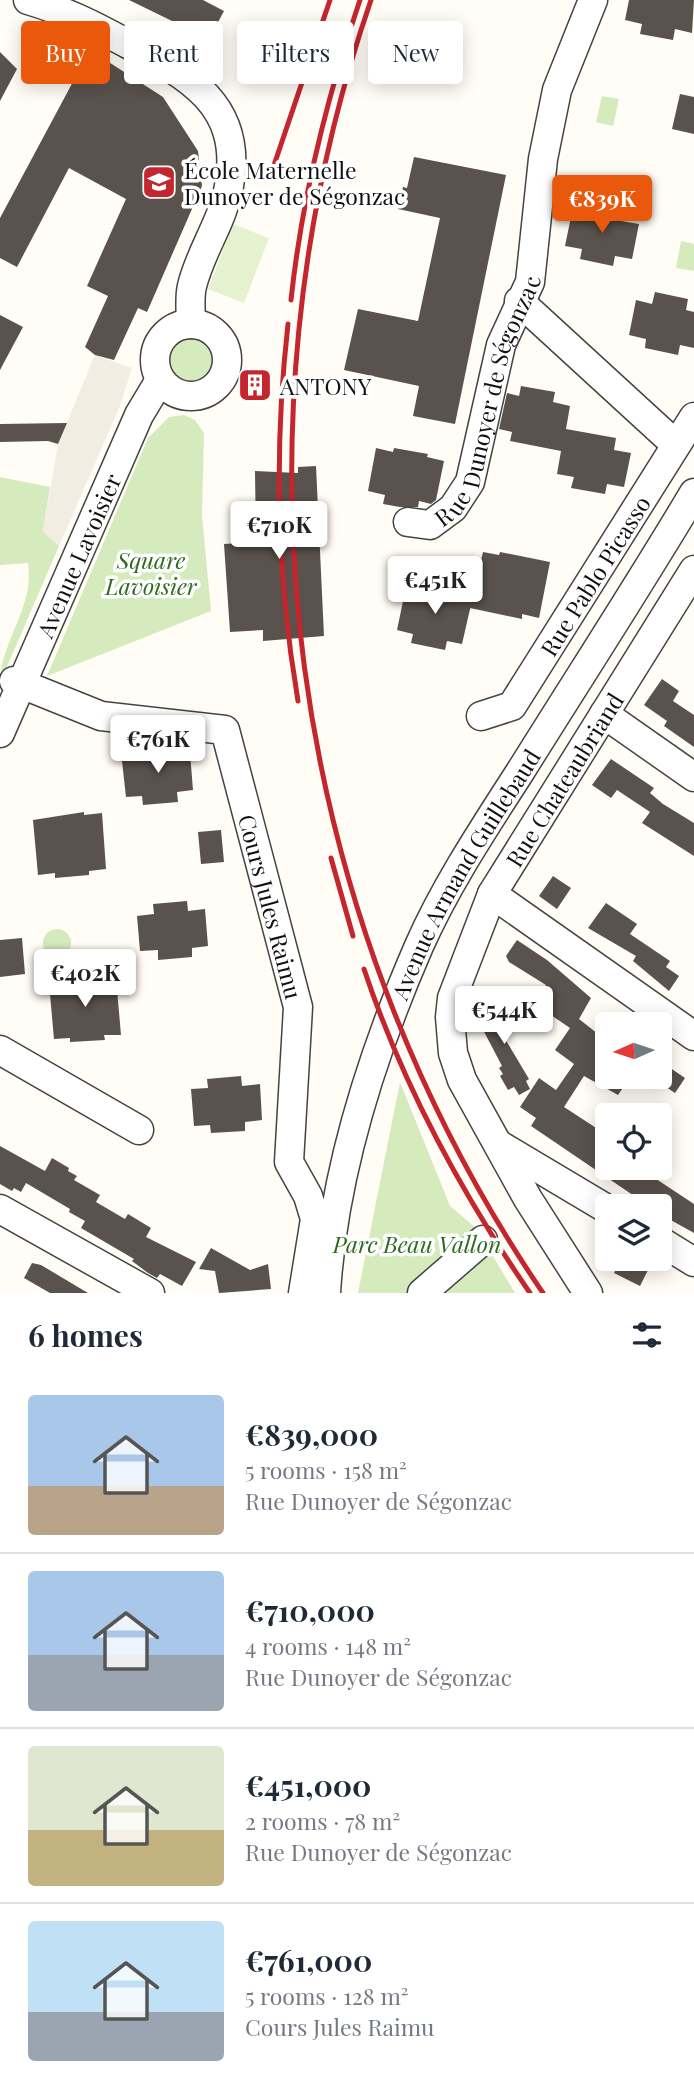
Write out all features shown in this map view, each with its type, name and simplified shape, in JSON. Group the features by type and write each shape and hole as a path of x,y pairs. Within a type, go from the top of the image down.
{"street":[{"path":"28,0 70,12 187,75 204,91 220,117 229,144 229,187 192,286 191,324"},
{"name":"Rue Dunoyer de Ségonzac","path":"408,522 430,526 463,496 470,482 501,345 530,282 543,159 557,90 593,0"},
{"path":"519,302 675,444"},
{"path":"191,324 201,325 219,337 227,357 223,377 209,392 189,397 170,391 160,380 154,365 159,341 168,332 191,324"},
{"name":"Avenue Lavoisier","path":"0,733 17,683 138,415 160,380"},
{"name":"Rue Pablo Picasso","path":"481,716 512,706 694,417"},
{"name":"Avenue Armand Guillebaud","path":"327,1293 329,1239 356,1128 388,1024 420,944 467,856 694,493"},
{"name":"Avenue Armand Guillebaud","path":"327,1293 353,1212 399,1038 434,950 479,863 694,518"},
{"name":"Rue Chateaubriand","path":"588,1293 574,1275 463,1080 453,1053 450,1017 452,998 492,894 694,570"},
{"name":"Cours Jules Raimu","path":"17,683 101,716 225,730 298,1007 289,1162 308,1196 315,1219 303,1293"},
{"path":"604,714 694,777"},
{"path":"492,894 694,1036"},
{"path":"0,1050 139,1130"},
{"path":"498,1144 595,1202"},
{"path":"0,1209 150,1293"},
{"path":"422,1293 483,1240"},
{"path":"672,1248 694,1262"}],"green space":[{"path":"602,96 619,99 613,126 596,122"},
{"path":"233,224 269,238 244,303 208,289"},
{"path":"681,241 694,244 694,271 676,268"},
{"path":"191,335 201,337 209,343 215,351 215,371 209,379 201,385 191,387 181,385 173,379 167,371 165,361 167,351 173,343 181,337"},
{"name":"Square Lavoisier","path":"184,415 195,420 204,433 202,515 211,611 47,676 148,438 169,417"},
{"path":"0,477 50,487 43,531 59,546 0,683 5,653 27,595 29,579 28,563 0,565"},
{"path":"57,929 67,933 71,943 67,953 57,957 47,953 43,943 47,933"},
{"name":"Parc Beau Vallon","path":"400,1082 450,1206 476,1228 515,1293 358,1293"}],"shaded area":[{"path":"95,355 132,368 120,406 59,546 43,531 58,444"}],"building":[{"path":"129,0 203,0 224,11 219,21 172,21"},
{"path":"629,0 694,0 692,33 675,29 673,40 640,34 642,24 625,20"},
{"path":"0,52 17,69 0,101"},
{"path":"110,63 124,72 124,84 143,84 163,97 198,151 202,186 147,312 138,308 114,360 95,355 85,347 108,296 87,286 126,199 69,168 17,267 0,258 0,218 72,84 110,84"},
{"path":"680,94 694,97 694,134 672,129"},
{"path":"414,157 506,175 455,424 413,416 419,386 344,370 358,309 418,321 440,218 398,209 403,187 407,188"},
{"path":"590,203 624,209 621,221 639,224 632,259 615,256 613,266 580,259 582,249 565,246 572,212 588,215"},
{"path":"655,292 688,299 686,310 694,312 694,348 680,345 678,355 645,348 646,339 629,335 636,300 652,304"},
{"path":"0,315 23,327 0,370"},
{"path":"521,386 555,392 553,402 570,406 566,429 616,438 614,450 631,453 624,487 607,484 605,494 571,488 574,477 557,474 561,451 510,441 512,432 499,429 507,393 519,396"},
{"path":"67,423 58,444 48,441 0,442 0,424"},
{"path":"376,448 428,454 427,457 444,461 436,500 431,504 419,501 418,507 400,507 383,504 385,495 368,491"},
{"path":"316,466 324,636 263,641 263,630 230,632 224,544 256,542 255,471 298,473 298,467"},
{"path":"483,552 499,555 500,552 550,562 539,618 522,614 522,619 470,608"},
{"path":"424,586 473,596 462,644 447,641 445,650 411,643 413,634 397,630 406,587 423,590"},
{"path":"662,679 679,691 673,701 694,715 694,747 664,726 667,721 644,705"},
{"path":"171,745 172,755 190,753 193,790 177,792 178,802 143,805 142,796 126,797 122,761 138,759 137,749"},
{"path":"611,759 654,788 650,793 663,804 694,823 694,856 642,823 650,812 617,790 611,798 592,785"},
{"path":"84,812 84,815 102,813 106,869 89,871 89,875 55,878 55,873 38,875 33,820"},
{"path":"221,830 224,862 201,864 198,832"},
{"path":"553,876 571,888 557,909 539,896"},
{"path":"187,901 188,911 205,909 208,946 192,948 192,957 158,960 158,950 140,951 137,916 154,914 153,904"},
{"path":"606,903 637,924 630,934 670,961 666,967 679,976 669,991 633,961 636,956 588,928"},
{"path":"22,938 25,974 0,977 0,940"},
{"path":"517,940 547,960 591,998 579,1019 595,1032 595,1082 584,1076 564,1107 595,1127 595,1169 531,1126 536,1118 520,1107 539,1078 556,1090 574,1064 555,1050 570,1028 551,1015 553,1011 538,996 546,985 509,962 506,956"},
{"path":"100,976 101,979 116,978 121,1035 104,1035 105,1040 70,1042 70,1038 54,1039 49,983"},
{"path":"505,999 515,1019 498,1027 529,1079 526,1081 530,1089 519,1095 514,1087 508,1090 500,1076 503,1074 499,1068 502,1066 480,1024 483,1022 478,1013"},
{"path":"672,1069 685,1078 675,1093 669,1089 672,1089"},
{"path":"241,1076 242,1086 260,1084 262,1120 245,1122 245,1131 211,1133 210,1125 194,1126 191,1089 208,1088 207,1079"},
{"path":"607,1089 622,1089 618,1095"},
{"path":"0,1146 45,1171 52,1158 69,1168 68,1171 77,1176 74,1180 100,1195 96,1202 125,1219 128,1214 151,1228 146,1237 196,1262 182,1286 160,1274 157,1278 148,1273 132,1261 134,1259 81,1228 85,1221 69,1212 70,1209 26,1183 21,1192 14,1188 12,1191 0,1184"},
{"path":"611,1180 658,1180 694,1204 694,1233 672,1221 672,1194 631,1194"},
{"path":"211,1248 250,1270 268,1264 271,1289 219,1293 215,1271 199,1269"},
{"path":"32,1263 41,1265 88,1293 50,1293 24,1278"},
{"path":"615,1271 648,1271 640,1286 614,1273"}],"railway":[{"path":"272,171 330,0"},
{"path":"291,300 302,223 317,148 360,0"},
{"path":"371,0 325,164 299,331 292,499 304,667 336,832 386,992 455,1146 543,1293"},
{"path":"288,324 279,465 280,513 286,608 298,701"},
{"path":"331,858 353,936"},
{"path":"364,969 396,1054 436,1137 481,1217 530,1293"}],"place":[{"name":"École Maternelle Dunoyer de Ségonzac","path":"159,182"},
{"name":"ANTONY","path":"255,385"}]}
